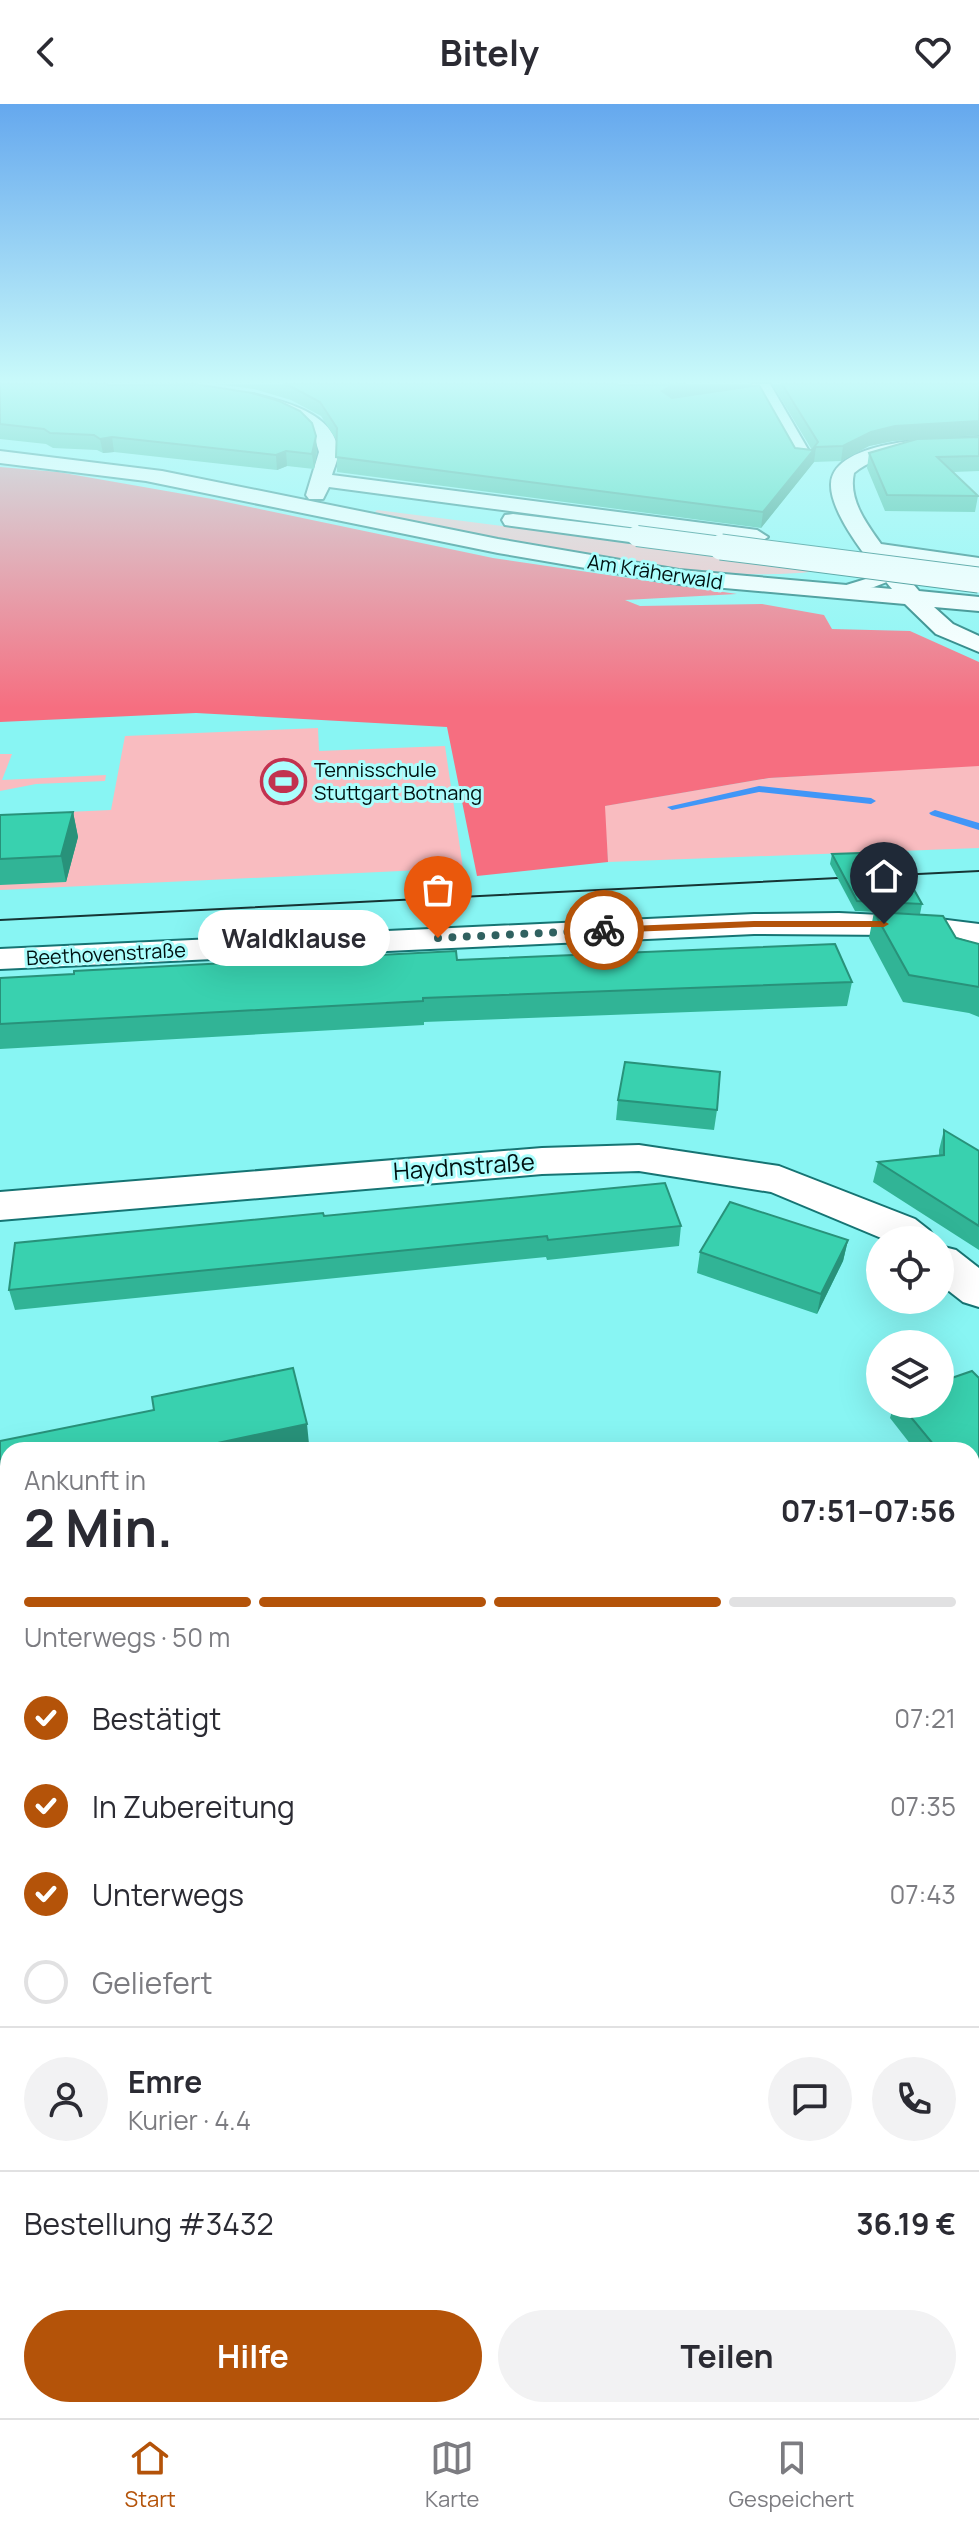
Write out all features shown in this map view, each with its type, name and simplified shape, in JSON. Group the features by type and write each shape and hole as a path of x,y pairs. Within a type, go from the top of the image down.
{"main road":[{"name":"Am Kräherwald","path":"230,492 679,577 757,586 837,590 902,586 968,604"},
{"path":"318,492 314,502 333,513"},
{"name":"Am Kräherwald","path":"345,492 637,536 979,581"},
{"name":"Am Kräherwald","path":"355,492 757,537"},
{"path":"841,492 874,550 902,586 943,628 979,644"},
{"path":"874,550 968,564"},
{"path":"902,586 912,568 968,564"},
{"path":"968,604 979,581"},
{"name":"Beethovenstraße","path":"0,959 769,924 859,922 934,927 979,934"},
{"name":"Haydnstraße","path":"0,1206 542,1161 639,1158 779,1180 893,1226"},
{"path":"954,1272 979,1291"}],"shaded area":[{"path":"0,492 172,492 493,558 737,594 625,600 640,606 762,604 824,615 832,629 910,631 979,662 979,766 769,778 605,806 608,862 477,876 447,727 196,713 0,722"},
{"path":"377,510 824,567 816,571 778,574 674,570 372,515"},
{"name":"Tennisschule Stuttgart Botnang","path":"318,728 319,751 445,746 463,868 0,890 0,815 111,810 125,736"},
{"path":"0,754 12,754 2,780 106,775 105,781 36,784 0,791"},
{"path":"979,766 979,848 608,862 604,806 769,778"}],"building":[{"path":"608,492 779,492 763,512"},
{"path":"886,492 974,492 978,496 887,495"},
{"path":"73,812 61,856 0,859 0,815"},
{"path":"893,852 922,904 857,901 832,854"},
{"path":"874,912 943,916 956,938 979,944 979,987 909,975"},
{"path":"835,944 852,982 423,998 423,1001 0,1024 0,978 74,974 74,971 456,951 457,960"},
{"path":"625,1062 720,1072 717,1110 618,1100"},
{"path":"944,1130 979,1151 979,1226 878,1162 944,1155"},
{"path":"665,1183 681,1226 548,1240 547,1236 9,1290 15,1243"},
{"path":"730,1202 848,1240 821,1294 700,1252"},
{"path":"293,1368 307,1424 223,1442 0,1442 154,1410 152,1397"},
{"path":"972,1371 979,1378 979,1442 931,1442 912,1418 954,1418 954,1377"}],"waterway":[{"path":"672,807 759,789 871,801"},
{"path":"935,813 979,827"}],"tram line":[{"path":"0,920 979,871"}],"way so far":[{"path":"438,938 604,930"}],"place":[{"name":"Tennisschule Stuttgart Botnang","path":"283,781"},
{"name":"Waldklause","path":"438,938"}],"route":[{"path":"604,930 754,924 884,924"}]}
